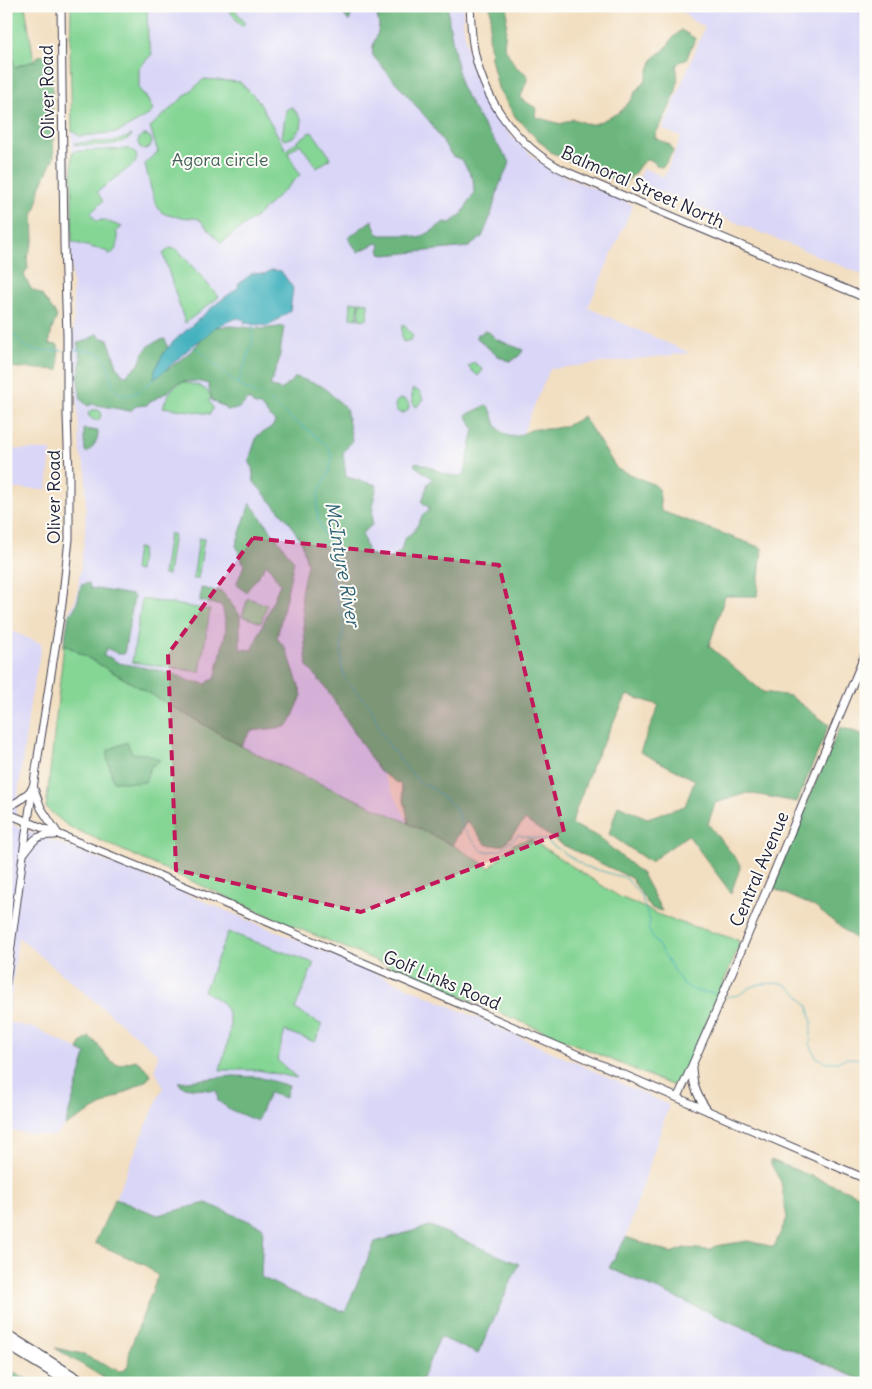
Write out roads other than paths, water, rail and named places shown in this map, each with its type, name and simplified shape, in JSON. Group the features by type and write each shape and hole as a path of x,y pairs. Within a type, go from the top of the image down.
{"highway":[{"path":"6,1329 32,1355"},
{"path":"6,1334 70,1383"},
{"path":"6,1345 32,1355 84,1383"}],"main road":[{"name":"Oliver Road","path":"6,983 33,787 62,604 69,539 68,361 64,244 61,6"},
{"name":"Balmoral Street North","path":"470,6 476,61 488,93 512,130 542,157 574,175 866,298"},
{"name":"Central Avenue","path":"678,1097 866,652"},
{"path":"6,806 14,805 33,787 41,808 58,834 40,836 29,846 23,855"},
{"name":"Golf Links Road","path":"6,812 678,1097 866,1179"},
{"path":"692,1065 693,1082 699,1099 708,1111"}],"water":[{"path":"271,270 281,271 293,288 290,311 268,326 244,323 245,320 237,318 214,328 159,376 154,378 155,370 164,352 174,341 253,273 265,274"}],"waterway":[{"name":"McIntyre River","path":"253,325 252,344 238,384 267,398 292,420 307,429 328,446 332,457 329,472 318,494 317,511 318,520 329,547 329,568 344,622 341,652 342,667 345,679 371,707 381,733 393,751 419,782 429,786 456,809 468,835 485,852 501,850 518,835 545,840 584,866 626,878 641,896 650,921 648,929 682,983 695,991 714,993"},
{"name":"McIntyre River","path":"6,327 27,348 38,351 63,350"},
{"name":"McIntyre River","path":"193,345 238,384"},
{"name":"McIntyre River","path":"70,350 92,351 103,357 109,367 113,385 119,393 125,395 134,394 154,378"},
{"name":"McIntyre River","path":"726,997 739,995 759,984 785,984 798,994 809,1008 812,1022 810,1044 816,1057 826,1062 837,1062 846,1058 866,1059"}],"park label":[{"name":"Agora circle","path":"220,159"}]}
